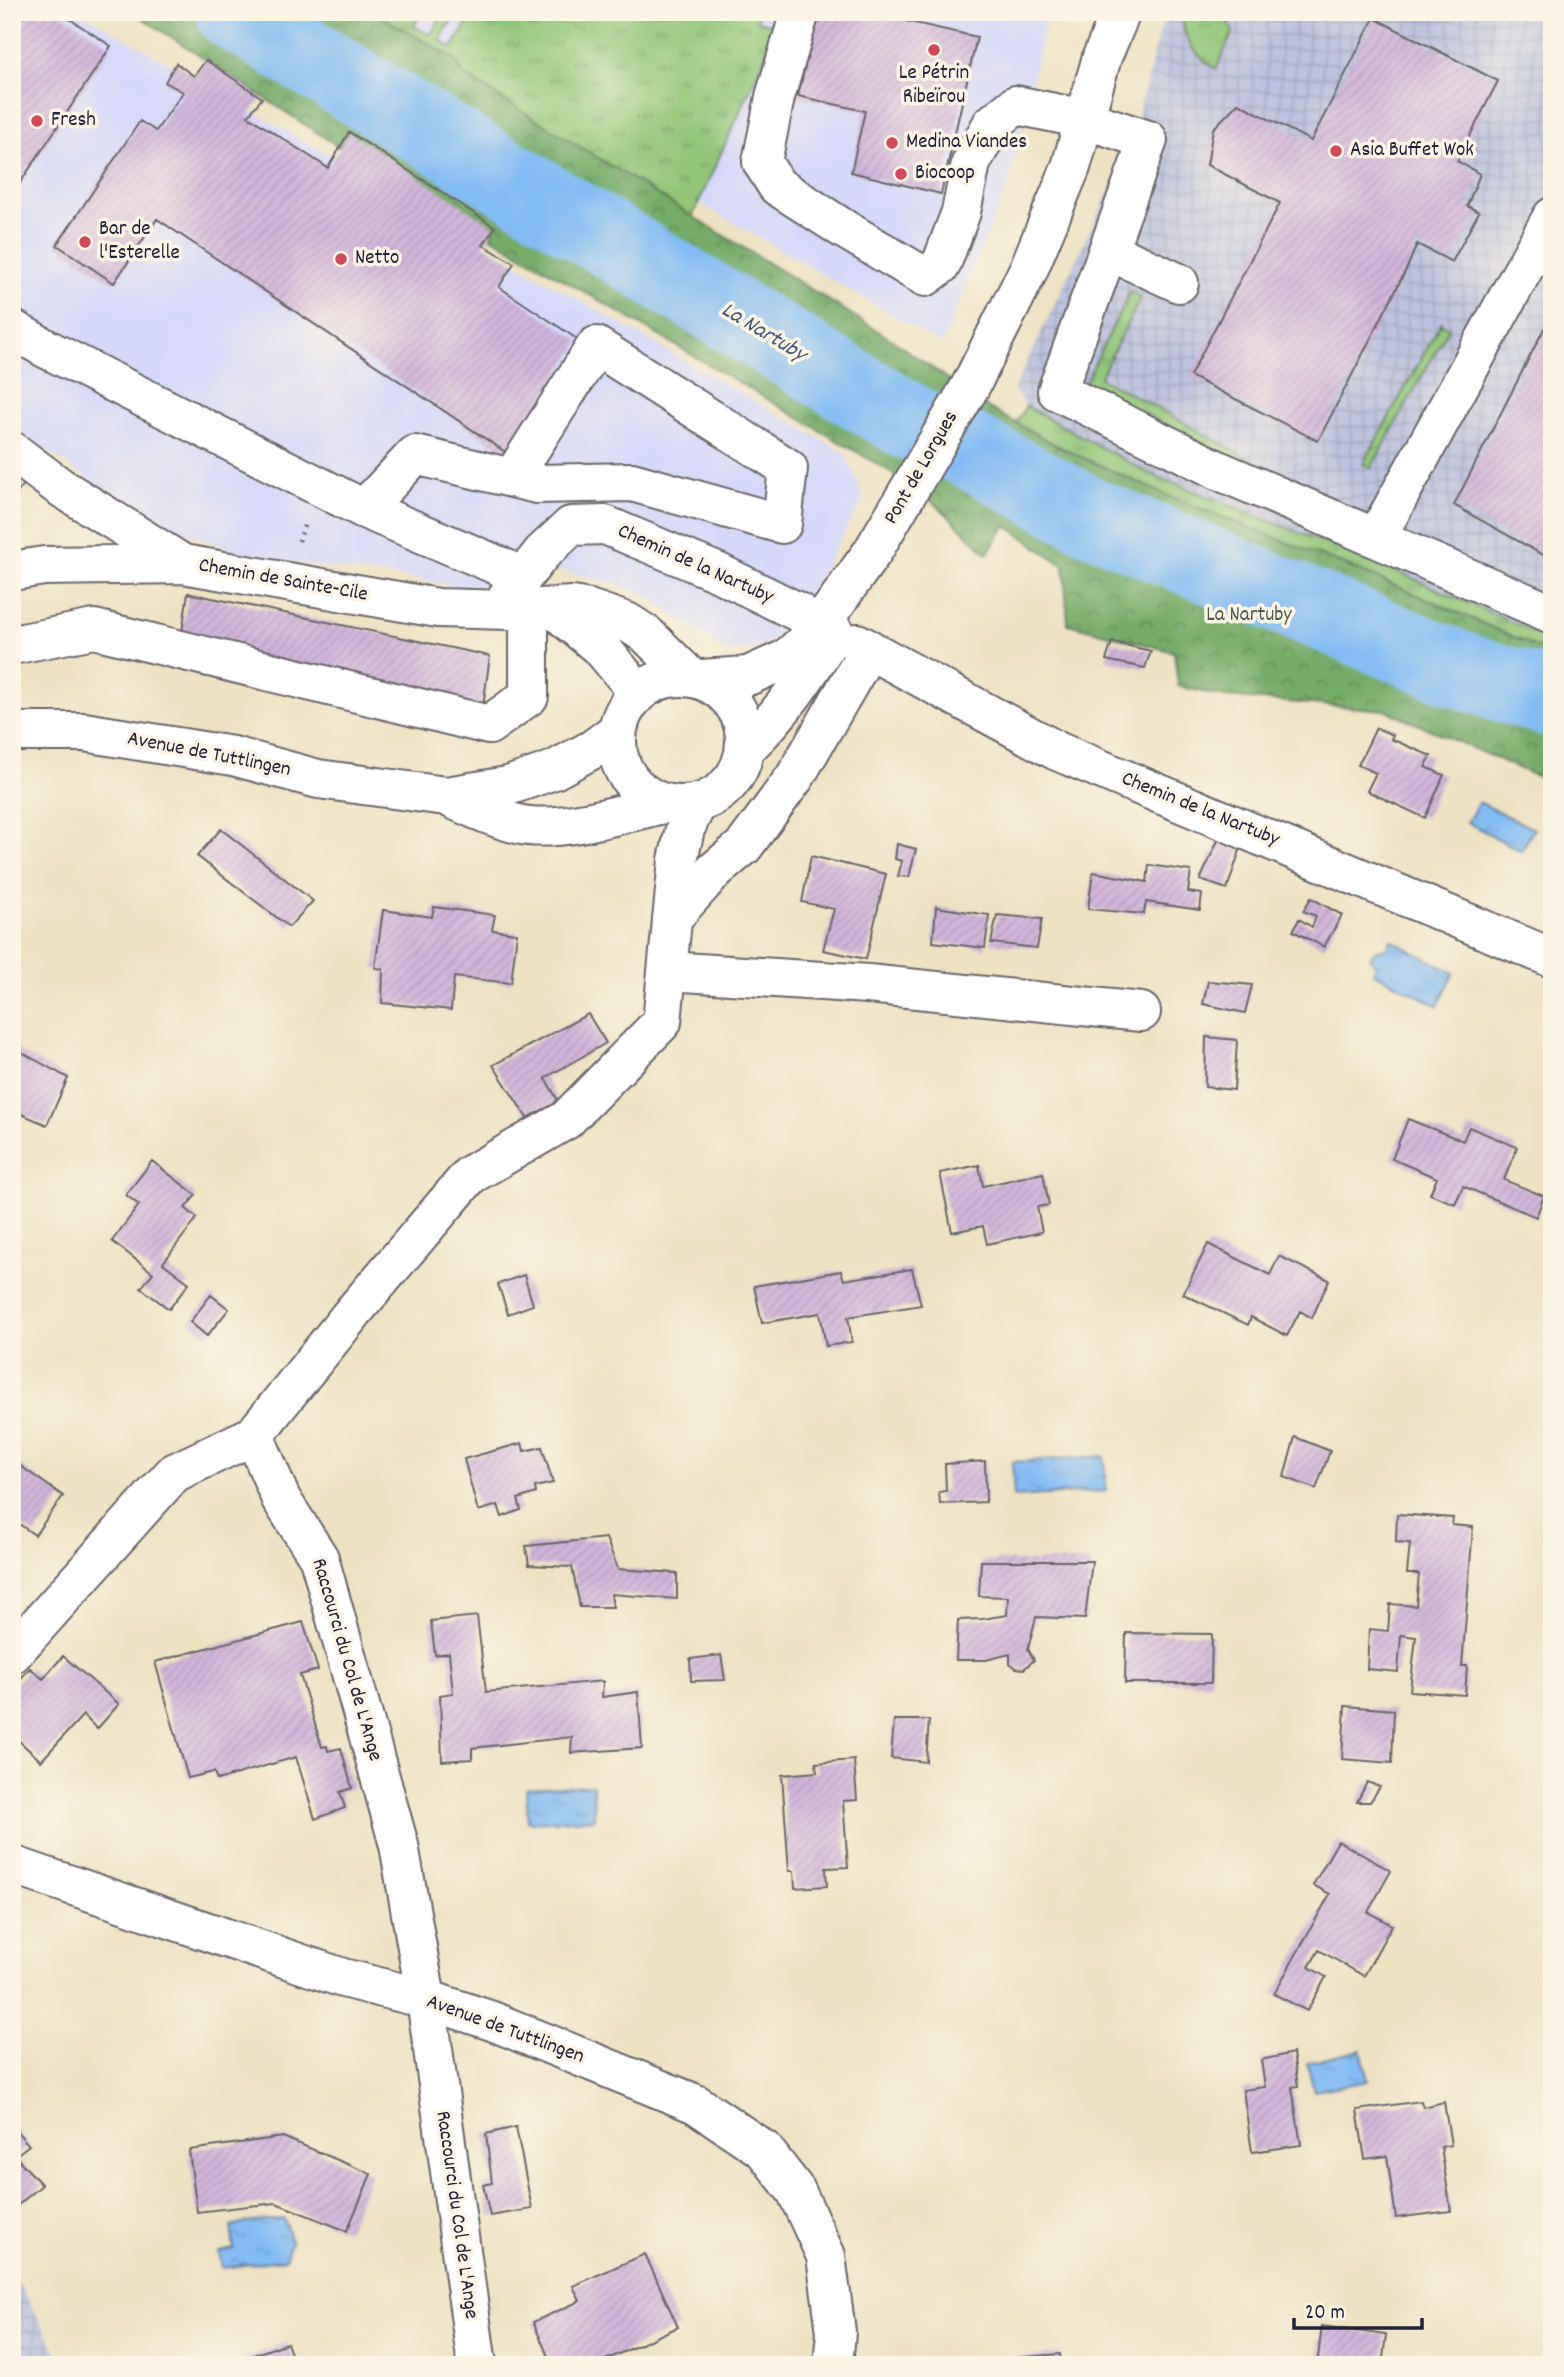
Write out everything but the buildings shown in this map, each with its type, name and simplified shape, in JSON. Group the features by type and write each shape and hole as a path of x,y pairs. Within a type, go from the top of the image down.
{"main road":[{"path":"800,12 775,97 762,162 777,186 925,277 941,265 961,212 971,163 992,124 1016,104 1084,119 1148,140 1057,391 1220,471 1552,614"},
{"path":"1102,57 1110,12"},
{"path":"1102,57 1121,12"},
{"name":"Pont de Lorgues","path":"873,551 971,384 1027,273 1071,167 1102,57"},
{"path":"1376,538 1552,217"},
{"path":"1109,251 1179,283"},
{"path":"12,329 364,509 529,601 603,649 638,692"},
{"path":"364,509 415,455 537,484 632,482 782,524 788,468 596,346 512,478"},
{"path":"12,451 60,486 183,564"},
{"name":"Chemin de la Nartuby","path":"529,601 542,553 570,526 605,525 719,573 800,613"},
{"path":"695,678 720,689 736,706 744,727 745,749 740,767 730,784 715,796 680,804 646,796 632,784 622,768 617,750 617,731 624,710 638,692 662,680 695,678 748,676 786,659 818,628 873,551"},
{"path":"745,749 769,726 799,690 845,613 873,551"},
{"name":"Chemin de Sainte-Cile","path":"12,571 44,566 183,564 438,608 529,601 572,606 627,622 648,635 695,678"},
{"path":"12,645 94,629 489,725 529,696 529,601"},
{"name":"Chemin de la Nartuby","path":"672,918 714,871 744,846 795,777 863,646 1057,751 1266,836 1552,958"},
{"name":"Avenue de Tuttlingen","path":"12,732 84,732 233,756 318,779 446,796 508,786 554,771 593,749 617,731"},
{"name":"Avenue de Tuttlingen","path":"446,796 481,812 520,825 565,826 680,804"},
{"path":"12,1654 174,1473 254,1435 354,1311 470,1175 566,1120 662,1023 678,860 685,829 680,804"},
{"path":"668,971 868,984 1141,1012"},
{"name":"Raccourci du Col de L'Ange","path":"254,1435 281,1499 319,1558 399,1845 426,1999 477,2365"},
{"name":"Avenue de Tuttlingen","path":"12,1866 343,1978 426,1999 492,2021 696,2104 764,2151 796,2192 827,2256 836,2332 833,2365"}],"shaded area":[{"path":"12,12 80,12 845,453 864,497 803,606 788,625 764,645 728,653 648,596 615,583 561,571 469,589 422,580 249,557 131,509 12,426"},
{"path":"373,12 1048,12 1008,184 942,344"},
{"path":"1165,12 1552,12 1552,640 1425,584 1148,473 1026,406 1014,389 1129,149"},
{"path":"12,2271 64,2365 12,2365"}],"green space":[{"name":"La Nartuby","path":"133,12 373,12 455,59 464,75 888,337 989,408 1057,446 1166,495 1380,579 1552,654 1552,783 1385,710 1225,697 1178,686 1174,652 1068,624 1064,566 1006,525 987,554 938,506 889,471 491,237 494,228 342,149"},
{"path":"373,12 392,12 399,16 401,12 422,12 414,26 430,35 444,12 454,17 440,40 452,48 474,12 759,12 757,21 779,26 692,217 464,75 455,59"},
{"path":"1182,12 1196,12 1227,20 1233,32 1216,69 1191,45 1184,30"},
{"path":"1130,292 1141,297 1100,378 1258,464 1257,472 1085,383"},
{"path":"1442,321 1442,324 1449,328 1371,468 1363,464"},
{"path":"1026,406 1148,473 1396,571 1552,640 1552,654 1395,586 1176,500 1095,464 1016,423"}],"water":[{"path":"1479,802 1534,829 1521,851 1467,822"},
{"path":"1391,940 1454,973 1438,1006 1373,972 1376,966 1370,958 1375,951 1387,948"},
{"path":"1104,1456 1106,1491 1014,1497 1012,1462"},
{"path":"593,1785 594,1819 528,1822 526,1789"},
{"path":"1361,2050 1368,2081 1314,2091 1307,2063"},
{"path":"284,2219 291,2242 285,2259 222,2268 219,2252 234,2249 231,2227 253,2221"}],"waterway":[{"name":"La Nartuby","path":"234,12 910,422 967,449 1089,515 1458,669 1552,699"}],"place":[{"name":"Le Pétrin Ribeïrou","path":"934,50"},
{"name":"Fresh","path":"37,121"},
{"name":"Medina Viandes","path":"892,143"},
{"name":"Asia Buffet Wok","path":"1336,151"},
{"name":"Biocoop","path":"901,174"},
{"name":"Bar de l'Esterelle","path":"85,242"},
{"name":"Netto","path":"341,259"}]}
